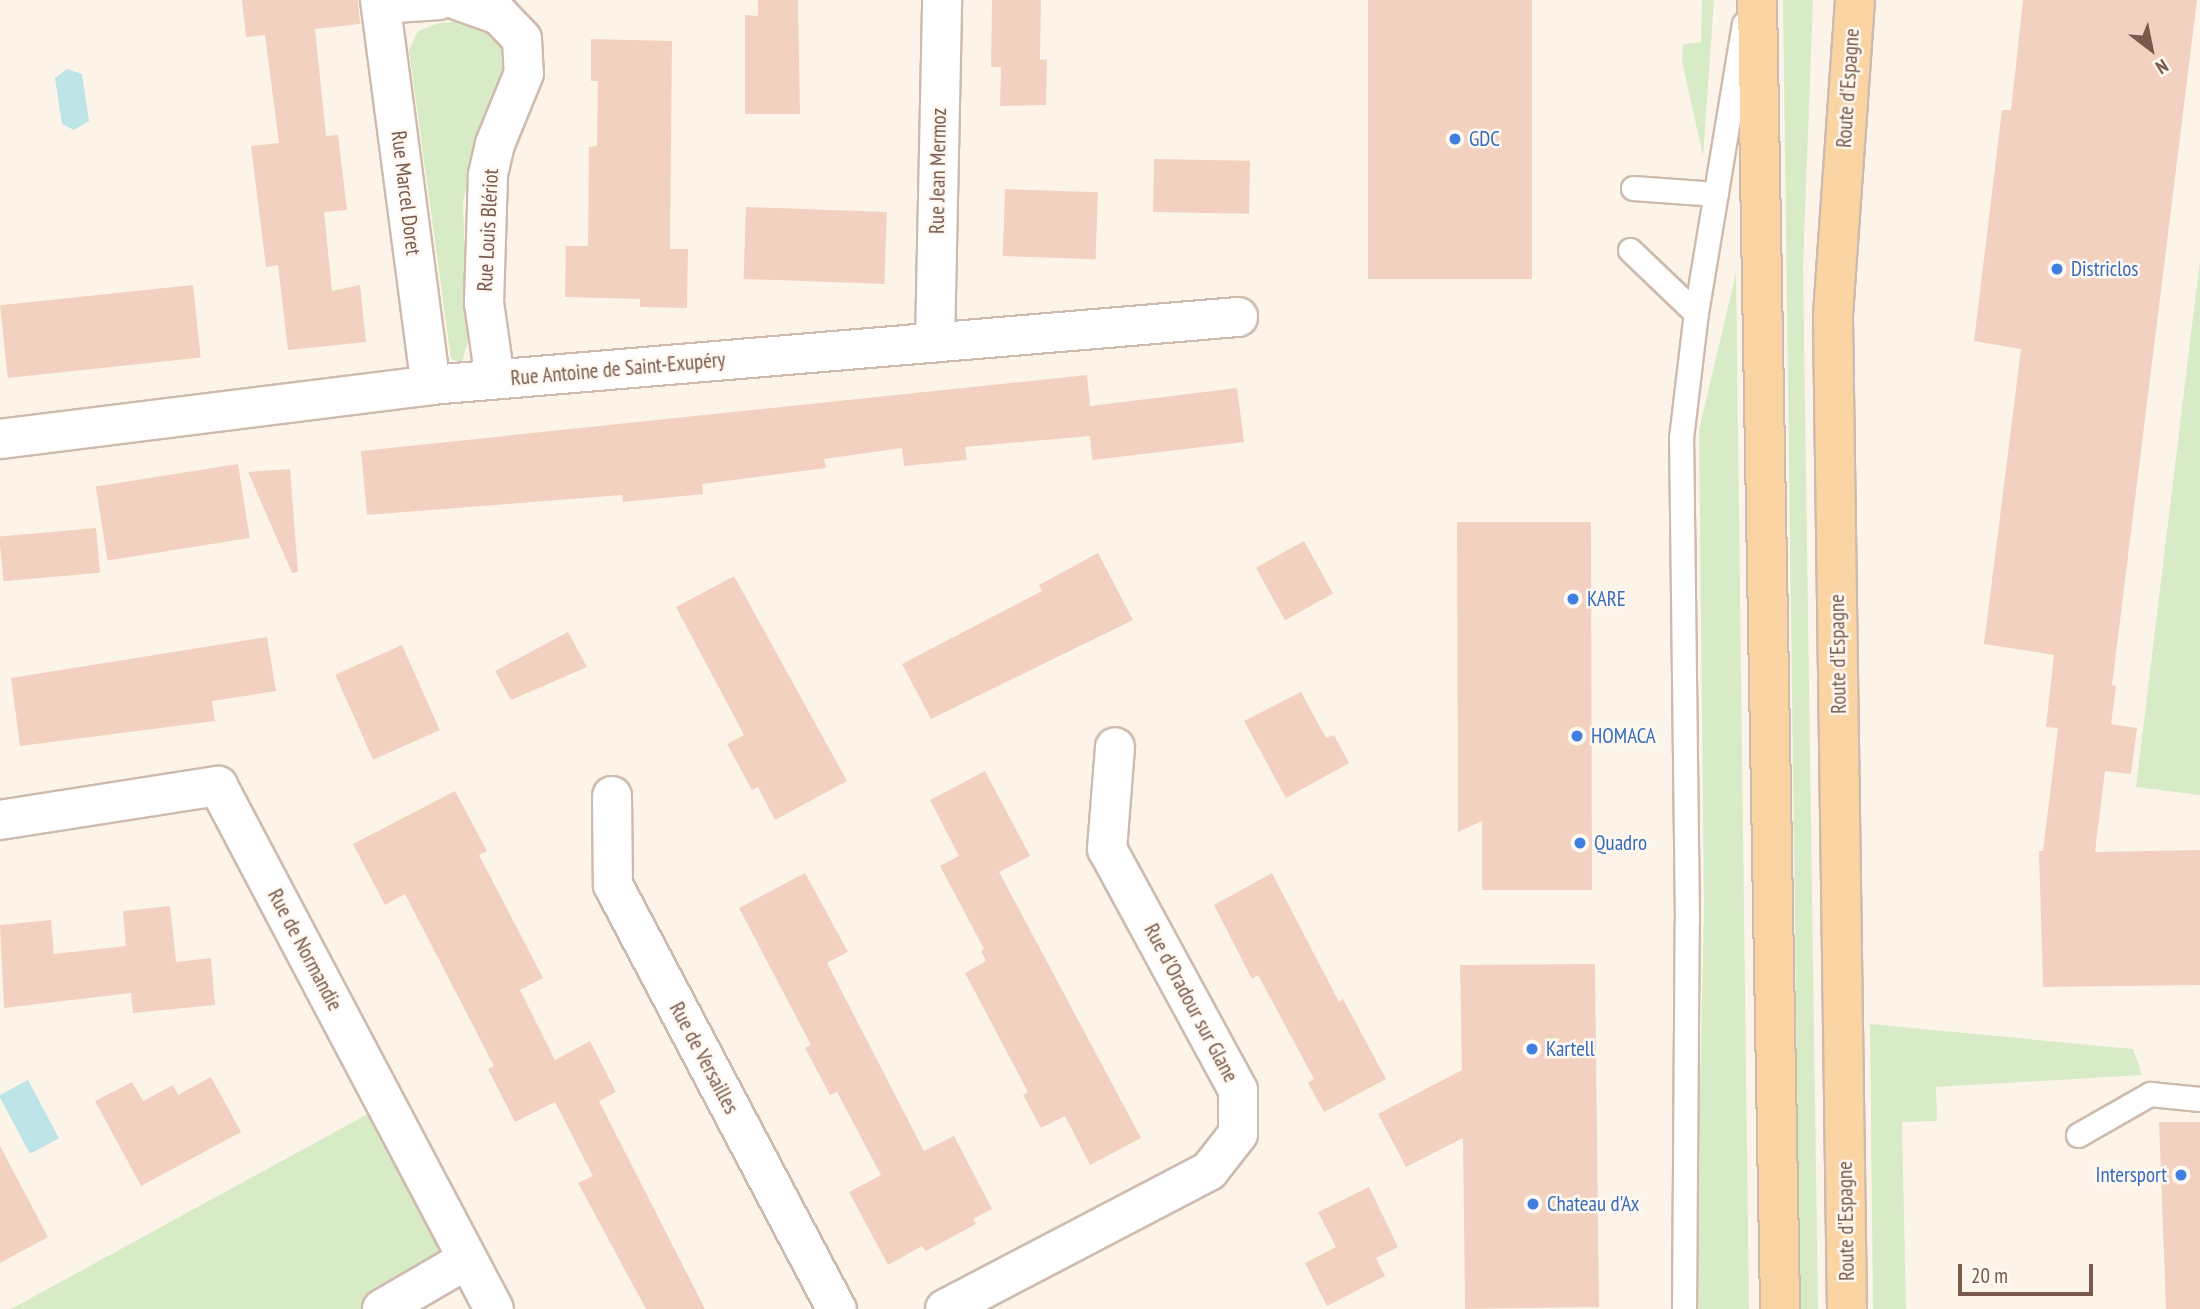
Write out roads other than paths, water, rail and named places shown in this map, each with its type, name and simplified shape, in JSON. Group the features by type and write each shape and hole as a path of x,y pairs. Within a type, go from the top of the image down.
{"main road":[{"path":"1758,0 1780,1309"},
{"name":"Route d'Espagne","path":"1847,1309 1833,315 1854,0"}],"street":[{"path":"381,2 439,0"},
{"name":"Rue Louis Blériot","path":"457,0 499,15 522,39 524,73 495,144 488,175 484,303 495,379"},
{"name":"Rue Jean Mermoz","path":"934,342 942,0"},
{"name":"Rue Marcel Doret","path":"381,2 431,385"},
{"name":"Rue Antoine de Saint-Exupéry","path":"0,439 431,385 1238,317"},
{"name":"Rue d'Oradour sur Glane","path":"945,1309 1209,1171 1238,1134 1238,1090 1107,849 1115,747"},
{"name":"Rue de Normandie","path":"0,820 218,786 494,1309"},
{"name":"Rue de Versailles","path":"612,796 613,885 836,1309"},
{"path":"382,1309 468,1259"}],"lane":[{"path":"1684,1309 1687,922 1681,438 1696,313 1748,0"},
{"path":"1633,188 1716,194"},
{"path":"1630,250 1696,313"},
{"path":"2078,1135 2150,1094 2200,1099"}],"water":[{"path":"67,69 82,74 89,121 74,130 62,124 55,78"},
{"path":"28,1080 59,1138 30,1154 0,1098 0,1095"}],"place":[{"name":"GDC","path":"1455,139"},
{"name":"Districlos","path":"2057,269"},
{"name":"KARE","path":"1573,599"},
{"name":"HOMACA","path":"1577,736"},
{"name":"Quadro","path":"1580,843"},
{"name":"Kartell","path":"1532,1049"},
{"name":"Intersport","path":"2181,1175"},
{"name":"Chateau d'Ax","path":"1533,1204"}]}
